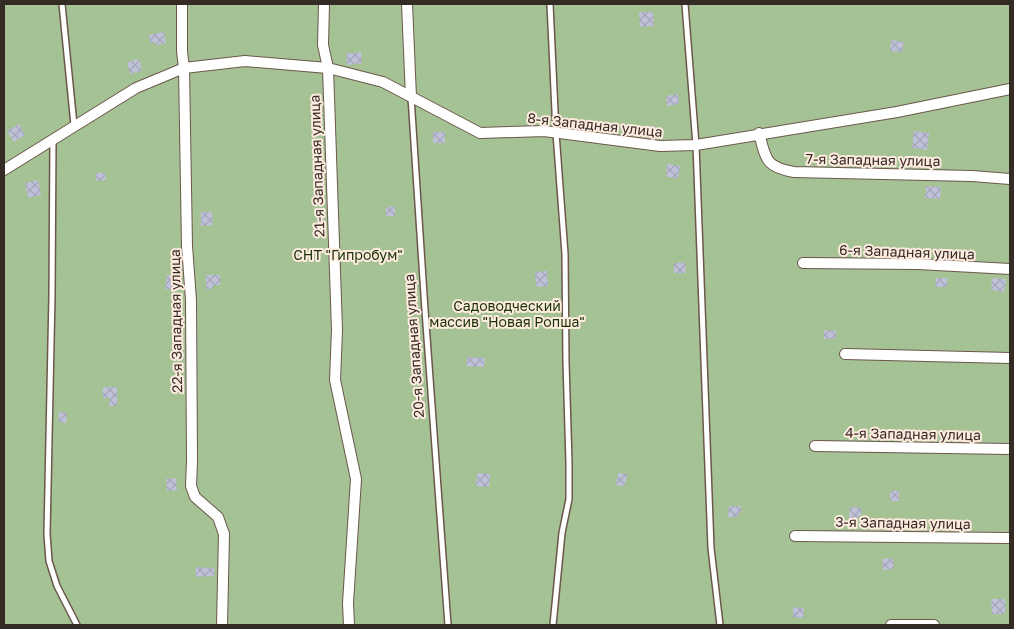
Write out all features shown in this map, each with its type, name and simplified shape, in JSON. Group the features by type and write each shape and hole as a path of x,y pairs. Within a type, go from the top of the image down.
{"street":[{"name":"22-я Западная улица","path":"182,4 187,246 191,300 191,486 195,497 218,517 224,534 222,625"},
{"name":"21-я Западная улица","path":"324,4 323,45 328,68 337,330 335,380 356,479 348,603 349,625"},
{"name":"20-я Западная улица","path":"407,4 411,97"},
{"name":"8-я Западная улица","path":"4,170 136,88 184,68 245,61 328,68 383,82 480,133 544,131 660,146 696,145 759,133 897,112 1010,88"},
{"name":"7-я Западная улица","path":"759,133 766,159 778,169 794,172 972,176 1010,179"},
{"name":"6-я Западная улица","path":"803,263 918,264 1010,269"},
{"path":"845,354 1010,358"},
{"name":"4-я Западная улица","path":"814,446 1010,449"},
{"name":"3-я Западная улица","path":"795,536 1010,538"},
{"path":"891,625 934,625"}],"lane":[{"path":"62,4 74,125"},
{"path":"550,4 556,133 565,254 569,463 569,498 562,533 553,625"},
{"path":"685,4 696,145 711,548 720,625"},
{"name":"20-я Западная улица","path":"411,97 448,625"},
{"path":"53,138 52,305 47,534 49,561 54,578 77,625"}],"green space":[{"name":"Садоводческий массив \"Новая Ропша\"","path":"4,4 1010,4 1010,625 4,625"}],"building":[{"path":"639,12 653,12 654,26 640,27"},
{"path":"164,32 166,43 156,45 155,42 150,43 149,35"},
{"path":"891,40 904,42 902,52 890,51"},
{"path":"361,52 362,63 347,65 346,54"},
{"path":"139,59 142,71 130,74 127,62"},
{"path":"678,94 679,104 667,106 666,96"},
{"path":"19,124 25,135 14,142 7,131"},
{"path":"644,126 655,126 655,138 644,137"},
{"path":"914,131 929,133 927,150 912,148"},
{"path":"433,132 445,132 445,143 433,143"},
{"path":"667,164 680,166 678,178 666,177"},
{"path":"96,173 105,173 106,180 96,181"},
{"path":"38,180 41,195 28,198 25,183"},
{"path":"926,186 941,187 940,199 925,198"},
{"path":"395,206 395,216 386,216 386,207"},
{"path":"201,212 212,212 213,225 201,226"},
{"path":"685,262 686,273 674,273 674,263"},
{"path":"547,271 548,286 536,287 535,272"},
{"path":"167,275 178,276 177,290 165,289"},
{"path":"206,275 220,275 220,285 213,285 213,289 206,289"},
{"path":"936,278 947,278 947,287 935,287"},
{"path":"992,278 1006,279 1004,292 991,290"},
{"path":"824,330 836,331 835,339 824,339"},
{"path":"467,357 485,358 484,367 466,366"},
{"path":"103,387 117,387 117,406 109,406 110,398 103,398"},
{"path":"59,412 67,413 66,423 58,422"},
{"path":"477,473 490,474 489,487 476,486"},
{"path":"618,473 627,474 625,486 616,485"},
{"path":"176,478 177,490 167,491 166,479"},
{"path":"890,491 899,491 899,501 890,501"},
{"path":"729,506 741,506 741,512 738,513 738,517 728,517"},
{"path":"850,507 862,508 861,515 858,518 849,518"},
{"path":"893,558 894,569 883,570 882,559"},
{"path":"196,567 214,568 214,576 195,577"},
{"path":"991,599 1005,599 1005,614 992,614"},
{"path":"793,607 804,608 803,618 793,617"}],"park label":[{"name":"СНТ \"Гипробум\"","path":"348,255"}]}
